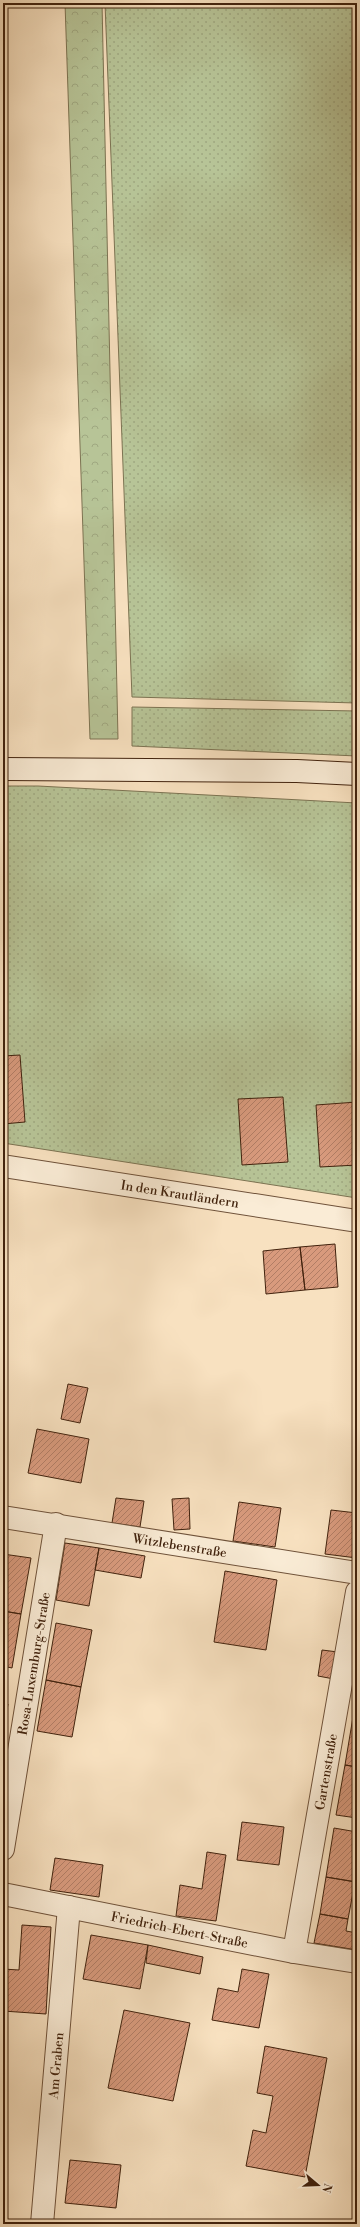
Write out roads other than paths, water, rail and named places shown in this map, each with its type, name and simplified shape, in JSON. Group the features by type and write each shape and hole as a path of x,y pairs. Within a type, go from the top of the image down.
{"street":[{"path":"3,769 297,770 357,774"},
{"name":"In den Krautländern","path":"3,1166 357,1221"},
{"name":"Witzlebenstraße","path":"3,1517 56,1524 357,1573"},
{"name":"Rosa-Luxemburg-Straße","path":"3,1849 56,1524"},
{"name":"Gartenstraße","path":"294,1952 357,1592"},
{"name":"Friedrich-Ebert-Straße","path":"3,1894 294,1952 357,1962"},
{"name":"Am Graben","path":"42,2224 69,1907"}]}
